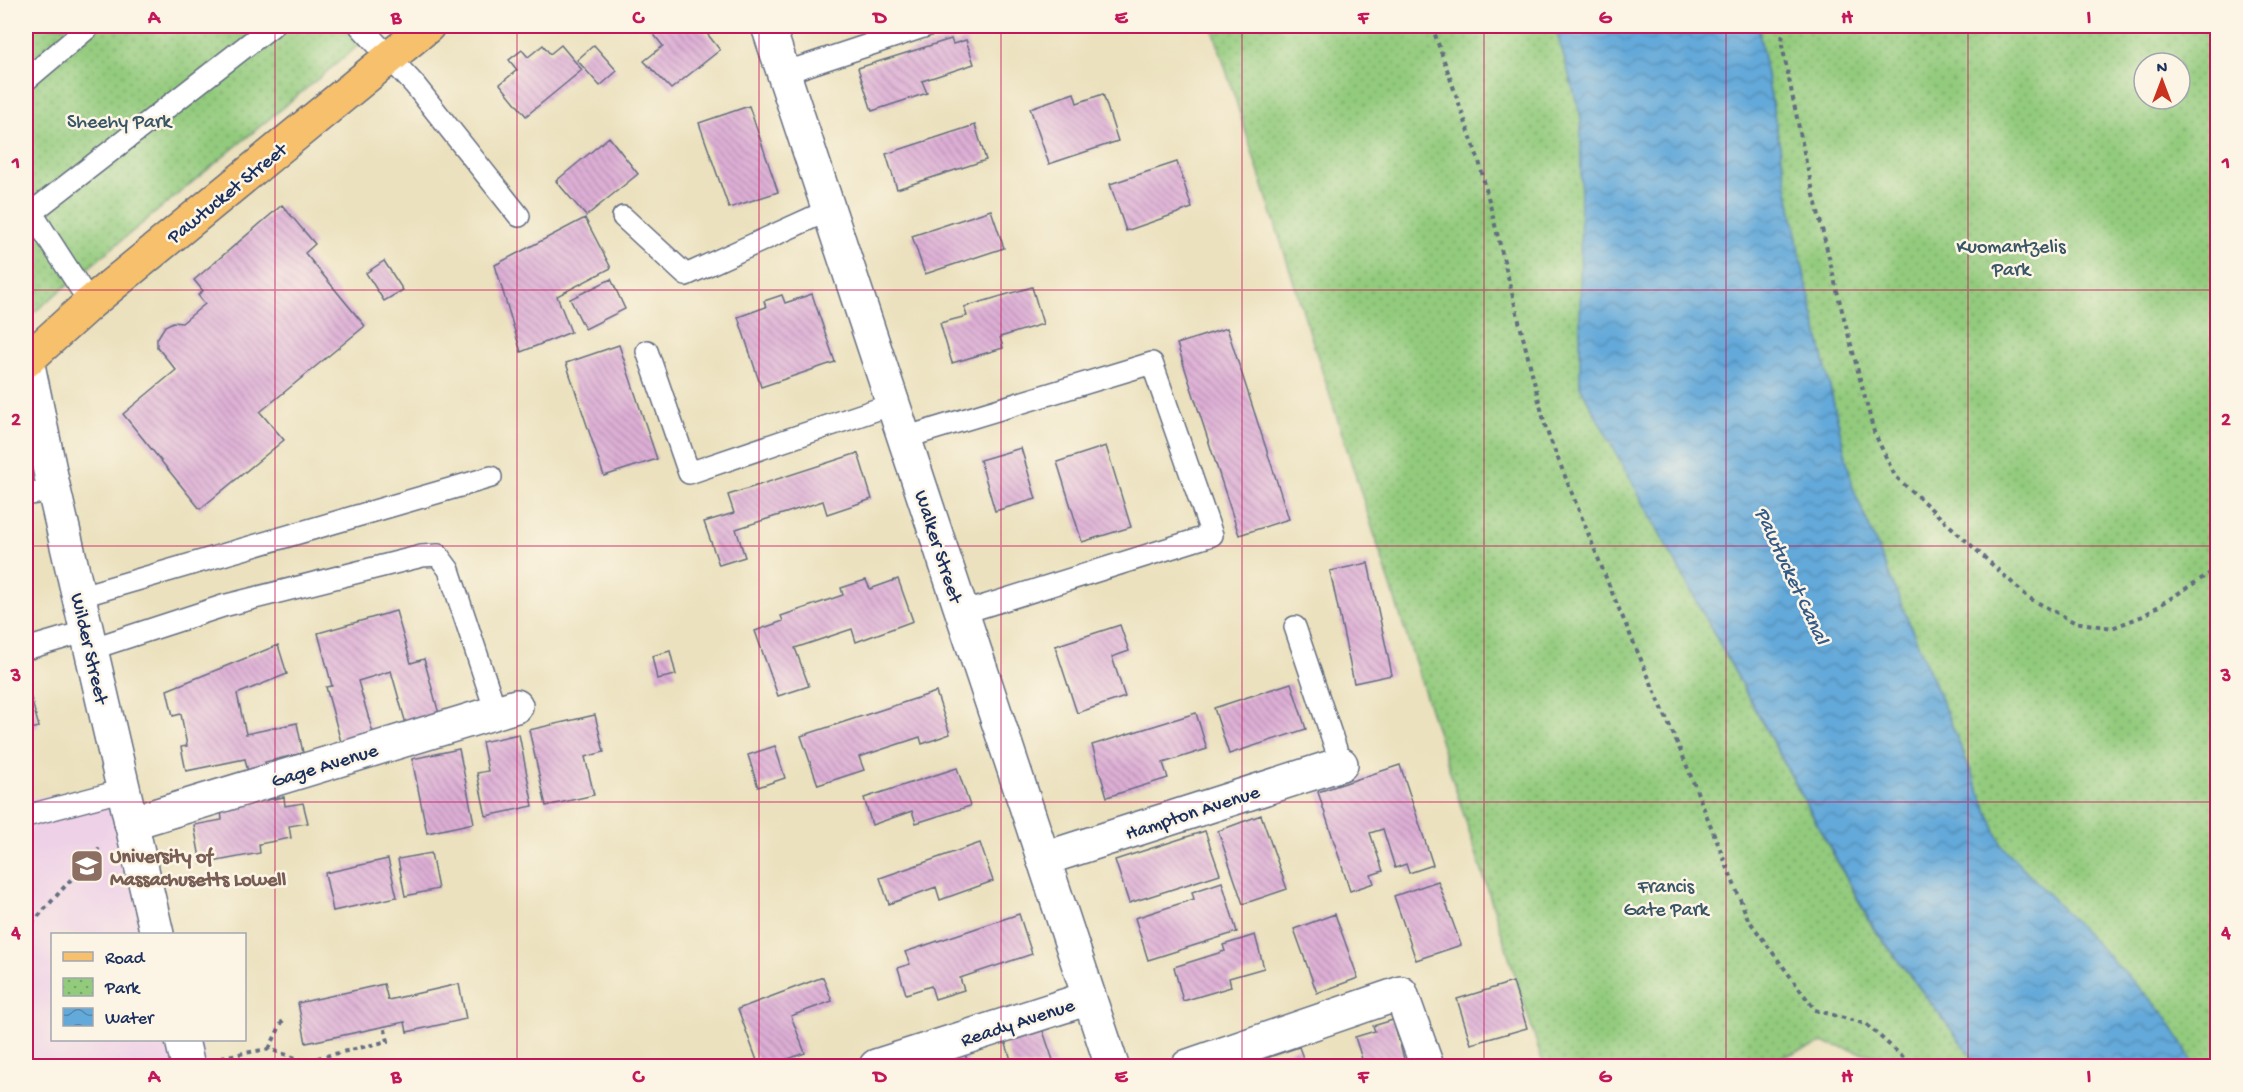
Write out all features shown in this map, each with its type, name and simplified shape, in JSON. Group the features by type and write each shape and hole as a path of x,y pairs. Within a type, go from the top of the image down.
{"main road":[{"name":"Pawtucket Street","path":"26,360 90,303 428,26"}],"street":[{"name":"Walker Street","path":"768,26 1112,1066"},
{"name":"Wilder Street","path":"26,360 40,492 78,597 124,790 118,832 157,933"},
{"name":"Gage Avenue","path":"118,832 506,709"},
{"name":"Hampton Avenue","path":"1043,859 1341,764"},
{"path":"1188,1066 1401,993 1427,1066"},
{"name":"Ready Avenue","path":"876,1066 1089,998"},
{"path":"183,1041 203,1062"}],"lane":[{"path":"26,80 90,26"},
{"path":"90,303 28,209 272,26"},
{"path":"360,26 414,84 519,216"},
{"path":"784,73 926,26"},
{"path":"622,217 686,275 829,210"},
{"path":"647,351 689,472 893,404"},
{"path":"904,438 1152,363 1212,536 962,613"},
{"path":"78,597 491,477"},
{"path":"26,649 89,640 423,556 438,555 449,570 506,709"},
{"path":"1295,627 1341,764"},
{"path":"26,816 124,790"}],"path":[{"path":"1432,26 1479,161 1546,429 1613,595 1684,759 1748,919 1815,1010 1866,1024 1913,1066"},
{"path":"1783,26 1782,45 1806,162 1839,299 1874,432 1895,476 2029,598 2074,622 2112,628 2144,616 2217,568"},
{"path":"26,930 118,832"},
{"path":"269,1049 284,1018"},
{"path":"203,1062 269,1049 301,1061 317,1059 388,1041 384,1026"}],"shaded area":[{"name":"University of Massachusetts Lowell","path":"124,790 169,933 51,933 51,1041 201,1041 209,1066 26,1066 26,798"}],"green space":[{"name":"Sheehy Park","path":"26,26 382,26 26,319"},
{"name":"Francis Gate Park","path":"1212,26 1555,26 1581,117 1580,386 1873,928 1979,1066 1888,1066 1880,1057 1824,1043 1753,1066 1544,1066"},
{"name":"Kuomantzelis Park","path":"1758,26 2217,26 2217,1066 2195,1066 2166,1016 2002,846 1853,488 1799,251"}],"water":[{"name":"Pawtucket Canal","path":"1555,26 1758,26 1799,251 1853,488 2002,846 2166,1016 2195,1066 1979,1066 1874,928 1580,386 1581,117"}],"building":[{"path":"647,26 701,26 720,50 671,89 644,61 663,46"},
{"path":"951,39 953,44 966,40 974,64 922,81 927,93 872,111 858,68"},
{"path":"543,45 550,54 561,45 582,70 526,116 500,84 517,70 509,60 522,50 528,57"},
{"path":"594,45 617,71 600,86 577,60"},
{"path":"1074,93 1077,103 1103,94 1118,141 1049,164 1030,108"},
{"path":"749,106 778,192 729,208 699,123"},
{"path":"975,125 986,160 897,189 886,154"},
{"path":"609,137 638,174 586,216 556,181"},
{"path":"1177,162 1192,208 1126,231 1110,184"},
{"path":"282,205 315,244 305,253 365,326 260,412 284,440 200,509 123,414 176,370 157,347 157,339 165,326 173,322 182,323 205,304 198,295 203,291 194,280"},
{"path":"991,210 1004,248 925,274 912,236"},
{"path":"585,218 611,268 557,296 571,332 521,352 495,265"},
{"path":"384,261 403,290 384,301 366,273"},
{"path":"611,279 625,309 585,329 570,299"},
{"path":"1032,287 1043,324 1000,337 1003,348 952,363 940,323 967,316 964,307"},
{"path":"812,294 835,362 761,387 738,317 766,307 764,301 782,295 785,303"},
{"path":"1227,328 1289,519 1239,535 1177,344"},
{"path":"619,345 657,459 604,476 566,363"},
{"path":"1106,446 1131,527 1082,542 1057,462"},
{"path":"1021,448 1036,499 995,511 980,460"},
{"path":"858,453 872,499 827,514 823,501 736,529 745,557 719,565 704,522 734,513 728,495"},
{"path":"1368,563 1392,675 1354,683 1330,571"},
{"path":"898,579 913,621 856,642 852,629 795,648 809,686 778,696 755,631 783,621 781,616 843,595 841,588 866,580 870,589"},
{"path":"396,611 411,663 424,659 439,714 406,724 391,671 358,681 373,733 341,742 326,687 332,686 318,633"},
{"path":"1120,625 1129,651 1112,657 1125,697 1077,713 1055,646"},
{"path":"278,645 287,674 237,694 246,734 297,723 303,753 265,762 266,768 248,772 245,759 186,771 181,747 187,746 181,714 173,716 167,690"},
{"path":"670,651 676,675 657,679 652,656"},
{"path":"26,680 39,727 26,730"},
{"path":"1291,683 1306,729 1229,754 1214,708"},
{"path":"936,692 950,734 922,744 920,737 859,757 864,770 818,785 801,736"},
{"path":"1196,713 1207,749 1163,763 1168,778 1107,797 1092,745"},
{"path":"595,715 604,752 585,757 594,795 546,806 529,730"},
{"path":"519,734 533,806 486,816 477,773 488,771 482,742"},
{"path":"775,746 785,778 758,787 748,755"},
{"path":"459,749 474,823 427,833 412,759"},
{"path":"1400,765 1433,865 1409,873 1406,864 1395,868 1383,829 1370,833 1383,871 1371,875 1374,883 1350,891 1318,792"},
{"path":"957,768 970,806 916,823 912,811 872,825 864,798"},
{"path":"284,797 285,806 303,803 308,823 289,826 291,838 259,844 260,853 201,864 194,825 222,820 221,809"},
{"path":"1261,815 1287,889 1243,904 1218,831"},
{"path":"1205,831 1220,874 1129,903 1115,860"},
{"path":"980,843 993,881 940,900 936,887 889,904 880,878"},
{"path":"431,853 438,889 405,896 398,859"},
{"path":"388,859 397,897 333,911 325,873"},
{"path":"1438,881 1461,945 1416,960 1394,896"},
{"path":"1222,882 1237,932 1148,960 1135,918 1194,899 1192,892"},
{"path":"1019,914 1032,954 960,978 964,990 935,999 931,986 906,994 898,968 910,964 905,952"},
{"path":"1335,914 1358,978 1317,993 1294,929"},
{"path":"1255,935 1264,968 1229,978 1231,987 1183,1001 1174,967 1225,951 1223,945"},
{"path":"823,977 832,1001 791,1016 805,1053 768,1066 759,1066 738,1009"},
{"path":"1513,982 1527,1028 1471,1044 1457,999"},
{"path":"384,984 388,1000 459,984 466,1019 407,1032 405,1022 306,1043 298,1003"},
{"path":"1393,1020 1406,1066 1357,1066 1356,1061 1362,1059 1355,1037 1375,1031 1373,1026"},
{"path":"1042,1028 1055,1066 1013,1066 1005,1041"},
{"path":"1299,1047 1306,1066 1263,1066 1261,1060"},
{"path":"965,1054 969,1066 926,1066"}],"place":[{"name":"University of Massachusetts Lowell","path":"87,866"}]}
